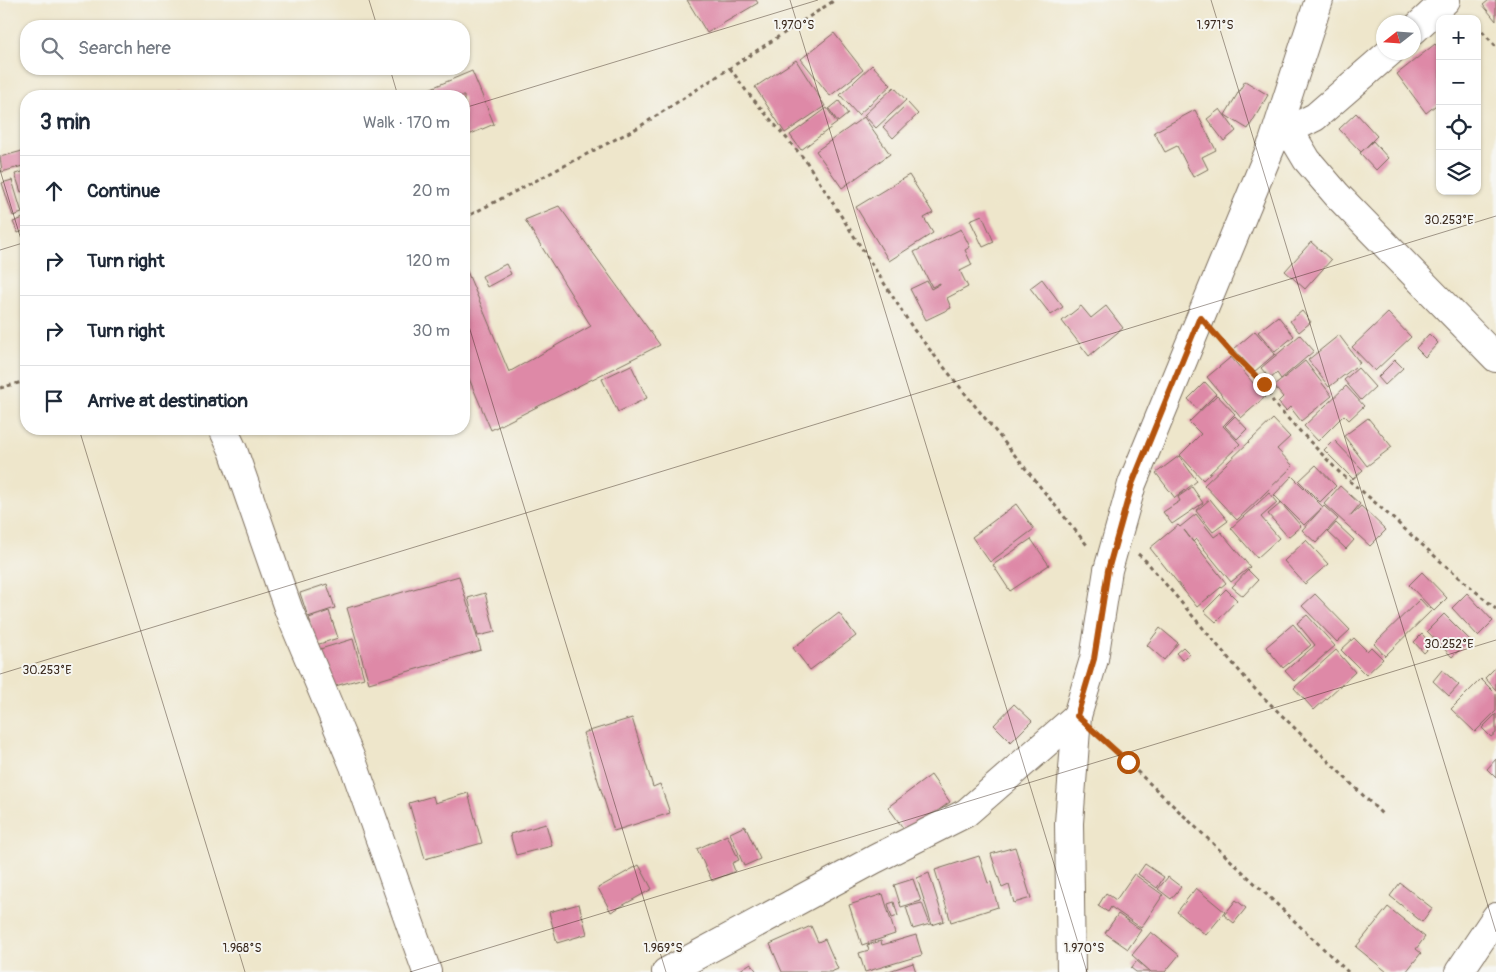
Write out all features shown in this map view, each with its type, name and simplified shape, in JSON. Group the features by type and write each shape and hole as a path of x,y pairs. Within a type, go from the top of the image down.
{"street":[{"path":"1071,972 1069,823 1077,716 1094,659 1112,559 1132,484 1200,317 1281,136 1319,0"},
{"path":"1421,23 1446,0"},
{"path":"1281,136 1315,117 1381,60"},
{"path":"1281,136 1308,160 1337,195 1496,358"},
{"path":"226,435 233,450 289,611 354,766 427,972"},
{"path":"666,972 866,864 966,813 1077,716"},
{"path":"1459,972 1496,917"}],"path":[{"path":"470,215 639,127 835,0"},
{"path":"1481,30 1496,47"},
{"path":"730,68 747,92 806,161 914,330 1004,444 1112,559 1132,549 1146,561 1253,687 1382,814"},
{"path":"1200,317 1230,351 1264,384 1275,404 1340,473 1496,609"},
{"path":"0,388 20,383"},
{"path":"1077,716 1128,762 1348,972"}],"building":[{"path":"687,0 756,0 758,3 707,33"},
{"path":"1489,0 1496,0 1496,21 1483,5"},
{"path":"834,33 863,70 830,96 801,59"},
{"path":"1435,44 1436,45 1436,105 1426,113 1397,74 1415,60 1421,60 1421,55"},
{"path":"796,60 825,106 785,133 755,87"},
{"path":"872,65 891,85 858,115 840,95"},
{"path":"472,71 494,124 470,134 470,90 427,90 462,75 470,75"},
{"path":"1245,81 1268,95 1248,129 1225,115"},
{"path":"894,87 906,100 876,128 864,115"},
{"path":"839,101 848,114 838,122 829,109"},
{"path":"908,103 918,114 893,138 883,127"},
{"path":"827,108 837,123 801,150 790,135"},
{"path":"1220,109 1236,131 1224,141 1207,119"},
{"path":"1195,110 1216,150 1202,157 1208,169 1193,177 1177,146 1165,152 1154,132"},
{"path":"1356,113 1377,136 1361,152 1339,129"},
{"path":"864,117 890,154 842,188 816,151"},
{"path":"1373,141 1388,158 1376,170 1360,153"},
{"path":"20,152 20,167 2,172 0,157"},
{"path":"20,173 20,189 15,174"},
{"path":"909,175 933,213 924,218 933,233 889,261 856,207"},
{"path":"12,180 20,206 20,214 13,216 2,183"},
{"path":"559,206 660,345 491,430 470,381 470,278 509,372 591,326 525,220"},
{"path":"982,215 994,242 983,247 970,220"},
{"path":"20,219 20,232 18,233 13,222"},
{"path":"961,229 970,247 965,250 972,265 960,271 968,287 947,298 951,308 926,320 910,289 927,281 931,289 940,283 932,287 914,252"},
{"path":"1311,242 1331,260 1305,289 1285,271"},
{"path":"506,264 511,274 487,287 482,276"},
{"path":"1042,279 1063,307 1051,315 1030,288"},
{"path":"1081,306 1091,318 1106,306 1123,328 1089,356 1062,321"},
{"path":"1302,311 1311,322 1299,332 1290,321"},
{"path":"1388,313 1411,337 1375,371 1352,347"},
{"path":"1278,316 1294,336 1275,352 1258,332"},
{"path":"1255,331 1275,354 1254,372 1234,349"},
{"path":"1429,334 1438,343 1425,357 1416,348"},
{"path":"1300,335 1314,351 1281,379 1277,373 1270,379 1261,368"},
{"path":"1339,335 1360,363 1329,387 1308,360"},
{"path":"1231,357 1265,397 1241,418 1207,377"},
{"path":"1395,360 1403,368 1385,385 1378,377"},
{"path":"1305,361 1332,396 1301,421 1290,407 1286,411 1278,402 1283,397 1274,386"},
{"path":"631,365 647,398 618,412 602,379"},
{"path":"1358,368 1375,387 1361,400 1344,380"},
{"path":"1205,382 1216,394 1199,411 1188,399"},
{"path":"1346,386 1364,406 1349,420 1344,415 1318,441 1304,426"},
{"path":"1217,395 1235,414 1223,426 1240,444 1203,480 1180,455 1201,434 1189,422"},
{"path":"1235,416 1247,429 1237,439 1225,426"},
{"path":"1368,418 1392,447 1367,466 1344,436"},
{"path":"1273,419 1290,437 1277,449 1293,466 1237,520 1204,485"},
{"path":"1334,440 1363,470 1353,479 1324,450"},
{"path":"1179,456 1197,481 1175,498 1156,473"},
{"path":"1316,465 1336,486 1320,502 1299,481"},
{"path":"1292,476 1323,507 1304,525 1274,495"},
{"path":"1340,486 1360,504 1349,517 1361,506 1386,530 1370,546 1324,504"},
{"path":"1192,487 1203,503 1172,524 1163,512 1180,501 1178,497"},
{"path":"1269,493 1277,503 1261,517 1279,538 1257,558 1231,528"},
{"path":"1210,499 1228,521 1213,532 1196,511"},
{"path":"1281,503 1301,526 1288,537 1268,514"},
{"path":"1016,504 1034,529 990,562 972,537"},
{"path":"1324,506 1338,519 1316,543 1302,530"},
{"path":"1196,514 1214,537 1221,532 1250,567 1231,582 1196,539 1193,542 1226,583 1197,607 1150,548 1178,525 1180,527"},
{"path":"1336,523 1354,540 1346,549 1328,532"},
{"path":"1031,539 1049,565 1010,591 993,565"},
{"path":"1306,540 1328,564 1305,584 1284,561"},
{"path":"1248,570 1258,580 1243,596 1232,587"},
{"path":"1422,572 1447,598 1434,611 1409,585"},
{"path":"459,576 481,650 369,683 347,608"},
{"path":"327,584 335,608 308,617 300,593"},
{"path":"1226,589 1237,600 1216,622 1204,611"},
{"path":"485,593 495,632 478,636 468,598"},
{"path":"1467,593 1493,621 1478,636 1452,608"},
{"path":"1315,594 1350,630 1337,642 1302,606"},
{"path":"1420,599 1431,611 1385,656 1374,644"},
{"path":"329,611 338,638 310,647 303,628 311,625 309,618"},
{"path":"839,613 856,636 810,670 793,648"},
{"path":"1444,614 1470,640 1452,657 1427,631"},
{"path":"1307,615 1335,646 1294,681 1285,671 1315,645 1297,623"},
{"path":"1293,624 1311,645 1283,668 1266,647"},
{"path":"1160,628 1178,643 1164,660 1147,645"},
{"path":"1422,634 1432,645 1424,653 1414,642"},
{"path":"1354,638 1367,651 1371,647 1383,659 1366,675 1341,650"},
{"path":"353,639 364,678 328,688 317,650"},
{"path":"1183,647 1190,654 1182,660 1176,653"},
{"path":"1336,650 1355,672 1314,710 1294,688"},
{"path":"1496,667 1496,690 1485,678"},
{"path":"1442,670 1459,685 1449,696 1433,681"},
{"path":"1481,679 1496,694 1496,711 1475,732 1451,709"},
{"path":"1014,704 1032,721 1011,742 994,725"},
{"path":"1496,714 1496,733 1491,737 1482,728"},
{"path":"632,718 653,787 660,784 670,813 614,831 583,733"},
{"path":"1496,759 1496,778 1487,769"},
{"path":"931,775 950,802 935,813 939,818 911,839 888,807"},
{"path":"468,793 482,843 425,859 409,803 433,796 435,803"},
{"path":"546,824 552,846 516,855 510,834"},
{"path":"745,826 760,859 744,866 730,833"},
{"path":"727,835 739,860 732,863 735,871 712,881 697,849"},
{"path":"1015,847 1031,898 1014,903 1009,885 1002,888 991,854"},
{"path":"979,856 988,883 991,882 998,907 951,922 935,870"},
{"path":"1145,864 1164,877 1157,888 1138,874"},
{"path":"639,865 652,889 611,912 598,888"},
{"path":"929,873 944,921 932,925 917,878"},
{"path":"1134,874 1163,895 1141,928 1111,907 1108,912 1098,906 1106,893 1116,900"},
{"path":"1168,877 1181,887 1171,899 1158,889"},
{"path":"913,879 921,901 901,907 894,885"},
{"path":"1400,883 1432,908 1422,922 1390,896"},
{"path":"1196,888 1225,912 1206,935 1177,912"},
{"path":"883,894 895,934 862,945 849,905"},
{"path":"1236,900 1246,908 1234,923 1224,915"},
{"path":"894,902 898,916 892,918 888,904"},
{"path":"922,903 930,924 913,929 906,907"},
{"path":"579,904 587,934 557,943 549,912"},
{"path":"1388,907 1425,937 1416,949 1421,953 1406,972 1387,972 1356,947"},
{"path":"1118,914 1141,930 1128,949 1105,933"},
{"path":"811,926 818,942 825,939 838,969 831,972 782,972 770,944"},
{"path":"1151,932 1179,955 1165,972 1151,972 1132,955"},
{"path":"916,935 922,955 865,972 859,953 869,950 867,945 881,941 882,945"},
{"path":"1137,961 1150,972 1136,972 1131,968"},
{"path":"751,963 757,972 737,972"},
{"path":"913,963 916,972 886,972"}],"route":[{"path":"1128,762 1077,716 1094,659 1108,570 1132,484 1200,317 1230,351 1264,384"}]}
